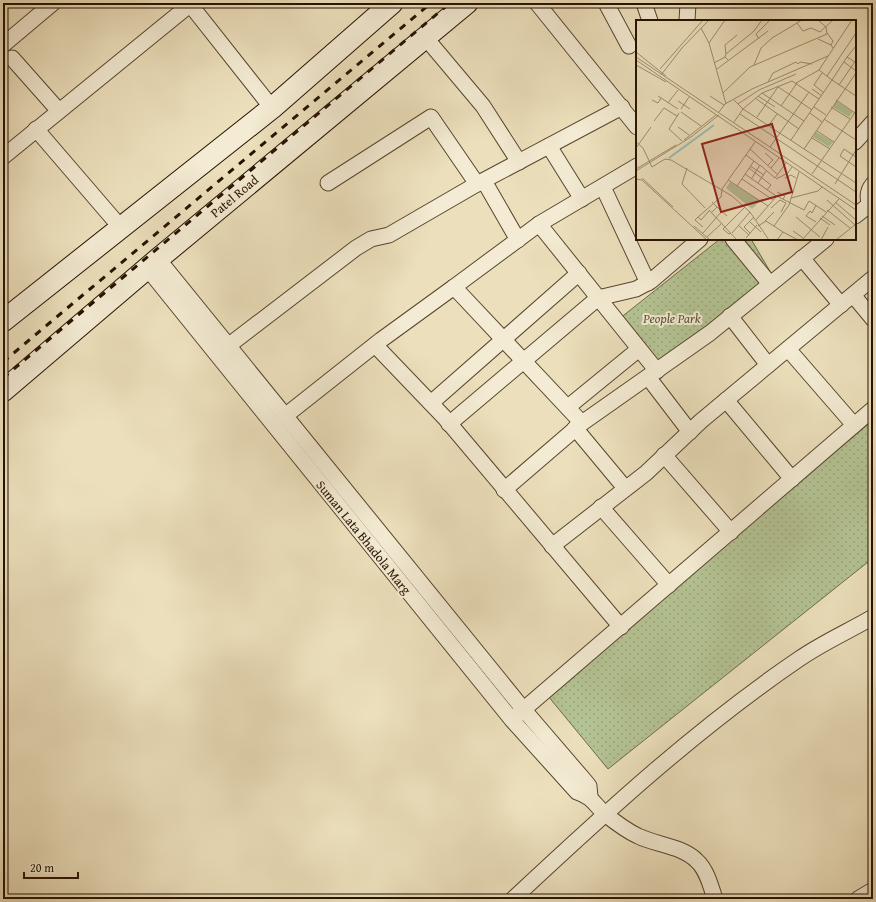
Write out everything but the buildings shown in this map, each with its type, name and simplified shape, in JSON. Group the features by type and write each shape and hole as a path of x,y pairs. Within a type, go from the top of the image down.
{"main road":[{"path":"3,322 122,229 272,108 392,3"},
{"name":"Patel Road","path":"3,391 153,264 467,3"}],"street":[{"path":"4,43 53,3"},
{"path":"3,156 190,3 272,108"},
{"path":"537,3 636,126"},
{"path":"606,3 628,46"},
{"path":"644,3 650,20"},
{"path":"688,3 688,20"},
{"path":"426,37 483,106 519,162"},
{"path":"12,58 59,111"},
{"path":"228,346 356,248 371,239 389,235 480,182 622,107"},
{"path":"328,183 431,117 480,182 518,240"},
{"path":"856,141 873,122"},
{"path":"36,129 122,229"},
{"path":"549,146 582,199"},
{"path":"285,416 375,345 540,224 636,167"},
{"path":"856,216 871,208 868,199 873,184"},
{"path":"603,186 648,283"},
{"path":"540,224 639,349 690,432"},
{"path":"449,424 598,298 636,289 648,283 699,240"},
{"path":"734,240 770,284"},
{"path":"504,490 579,426 653,374 730,316 825,240"},
{"path":"802,258 841,305"},
{"name":"Suman Lata Bhadola Marg","path":"153,264 228,346 524,710 585,781 589,786 590,796"},
{"name":"Suman Lata Bhadola Marg","path":"153,264 512,720 578,792 590,796 605,814 638,836 688,854 697,861 704,870 716,899"},
{"path":"431,403 579,273"},
{"path":"552,546 625,488 726,400 873,278"},
{"path":"454,287 568,407 579,426 625,488"},
{"path":"853,294 873,319"},
{"path":"730,316 768,366"},
{"path":"375,345 431,403 620,626"},
{"path":"568,407 639,349"},
{"path":"788,349 854,425"},
{"path":"726,400 792,478"},
{"path":"512,720 873,409"},
{"path":"664,455 731,532"},
{"path":"601,507 669,585"},
{"path":"513,899 605,814 720,715 800,658 873,617"}],"green space":[{"name":"People Park","path":"719,240 752,240 771,273 662,371 619,319"},
{"path":"873,416 873,558 608,769 548,696"}],"railway":[{"path":"3,362 431,3"},
{"path":"3,378 450,3"}]}
